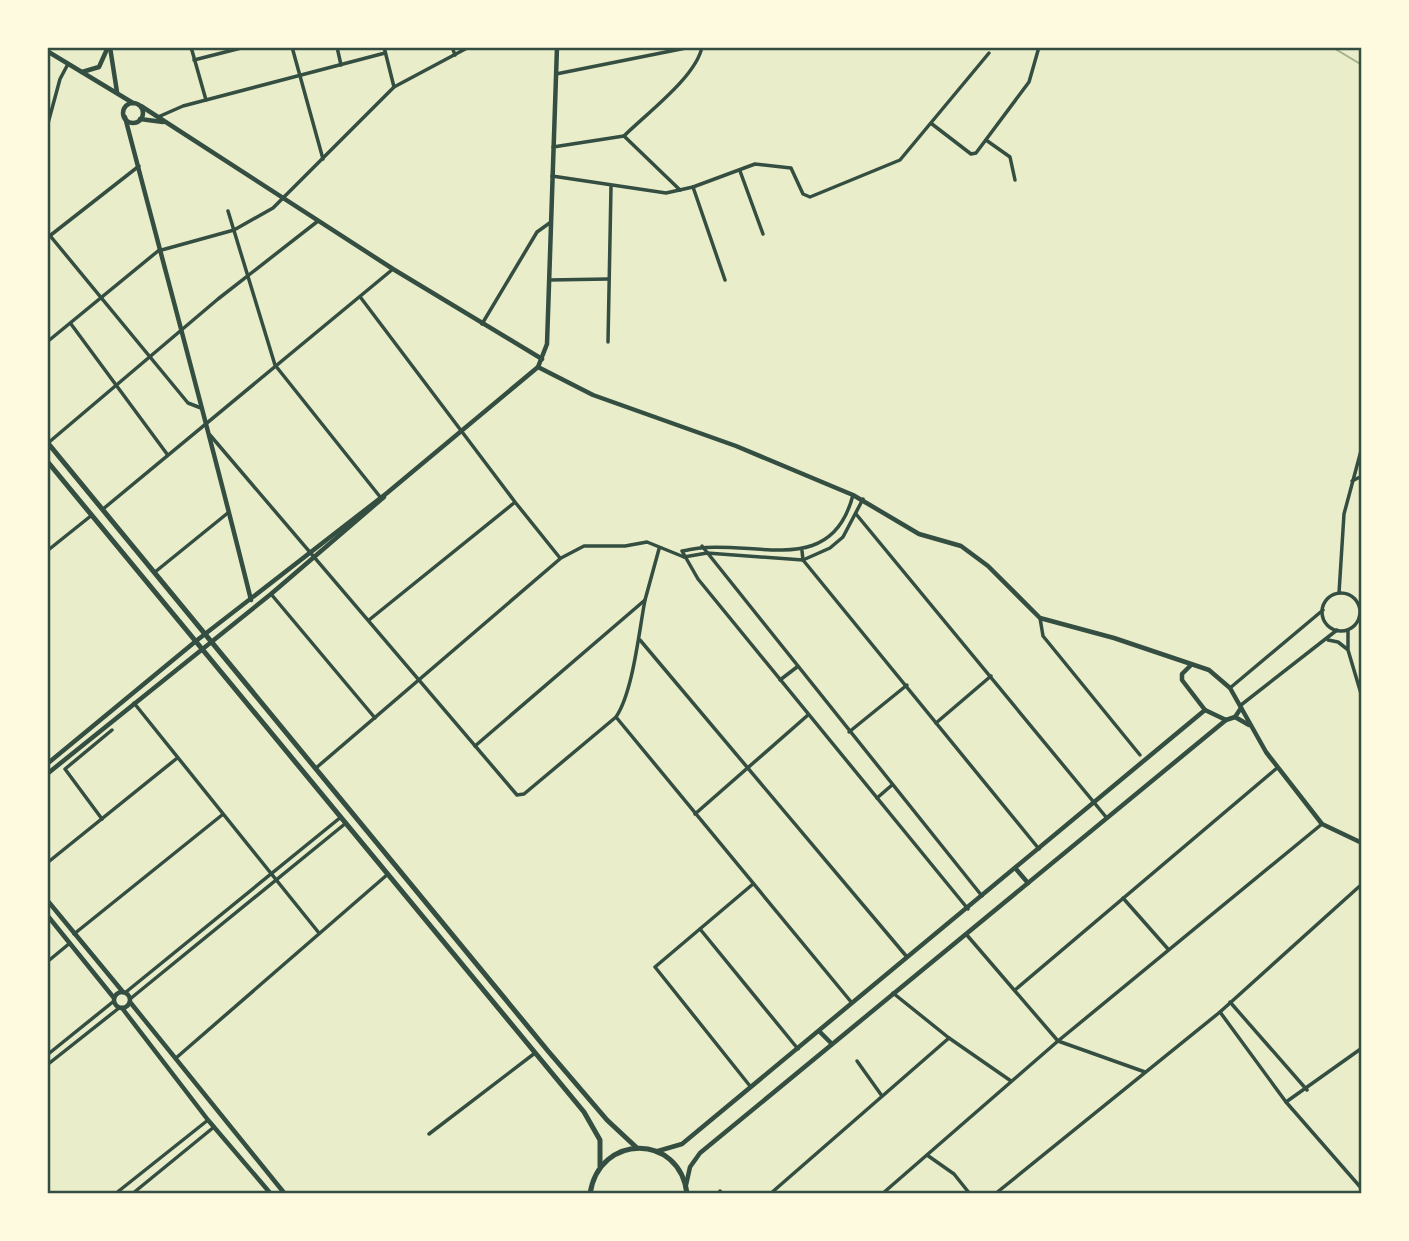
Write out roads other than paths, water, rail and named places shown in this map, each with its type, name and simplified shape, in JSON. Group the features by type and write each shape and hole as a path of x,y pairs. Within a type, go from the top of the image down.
{"main road":[{"path":"48,442 556,1061 607,1120 637,1147 658,1152 671,1160 686,1185 687,1194"},
{"path":"47,461 596,1129 601,1153 600,1166 590,1194"},
{"path":"600,1166 617,1153 637,1147"}],"street":[{"path":"81,72 99,67 106,59 109,47"},
{"path":"109,47 117,94 139,166 158,251 207,421 251,600"},
{"path":"191,47 206,100"},
{"path":"194,60 245,47"},
{"path":"292,47 323,159"},
{"path":"337,47 341,65"},
{"path":"384,47 394,87"},
{"path":"452,47 455,55"},
{"path":"47,342 158,251 234,230 283,199 394,87 469,47"},
{"path":"47,774 271,594 461,429 538,367 547,344 557,47"},
{"path":"556,75 691,47"},
{"path":"553,147 624,136 681,82 699,59 702,47"},
{"path":"932,124 974,154 1028,82 1039,47"},
{"path":"47,51 158,117 393,269 542,359"},
{"path":"158,117 174,109 385,53"},
{"path":"552,176 659,193 692,187 755,164 791,168 803,194 810,197 897,162 932,124 989,53"},
{"path":"47,127 60,79 68,65"},
{"path":"124,116 125,107 133,103"},
{"path":"141,107 141,119"},
{"path":"124,116 133,122"},
{"path":"133,122 141,119 164,122"},
{"path":"129,134 133,122"},
{"path":"624,136 680,190"},
{"path":"986,140 1010,157 1014,180"},
{"path":"139,166 48,235 188,403 203,409"},
{"path":"740,171 763,234"},
{"path":"608,342 611,187"},
{"path":"692,187 725,280"},
{"path":"228,211 275,365 381,498"},
{"path":"48,442 181,330 318,221"},
{"path":"482,324 537,232 551,222"},
{"path":"103,509 275,365 361,299 393,269"},
{"path":"549,280 608,279"},
{"path":"361,299 515,502 561,558"},
{"path":"70,323 167,454"},
{"path":"538,367 593,395 736,446 863,499 919,534 968,550 988,566 1040,618 1114,638 1209,670 1230,688 1277,768 1322,824 1362,843"},
{"path":"209,433 517,795 524,794 616,717 640,640 645,600 660,548"},
{"path":"1339,593 1340,539 1362,447"},
{"path":"1352,481 1362,476"},
{"path":"675,552 702,546 802,551 838,529 849,512 853,495"},
{"path":"316,768 561,558 584,546 625,546 647,542 684,557 707,553 803,560 843,537 863,499"},
{"path":"369,620 515,502"},
{"path":"155,572 229,513"},
{"path":"856,514 1106,817"},
{"path":"47,551 92,515"},
{"path":"815,545 818,553"},
{"path":"702,546 982,896"},
{"path":"682,551 780,680 968,909"},
{"path":"802,551 803,560 1039,849"},
{"path":"47,764 196,641 313,555"},
{"path":"1230,688 1323,610 1327,600 1339,593 1352,597 1361,612 1357,623 1348,630 1337,631 1328,625 1323,610"},
{"path":"271,594 375,718"},
{"path":"475,746 645,600"},
{"path":"1040,618 1043,636 1140,755"},
{"path":"1348,630 1348,650 1362,697"},
{"path":"686,1185 690,1167 700,1153 1106,817 1226,720 1234,717 1241,706 1337,631"},
{"path":"640,640 749,766 908,958"},
{"path":"1328,640 1338,642 1348,650"},
{"path":"1191,665 1182,674 1182,680 1206,710 1226,720"},
{"path":"780,680 797,667"},
{"path":"936,723 991,676"},
{"path":"849,732 907,685"},
{"path":"134,703 176,759 319,933"},
{"path":"658,1152 671,1150 682,1144 1206,710"},
{"path":"695,814 808,715"},
{"path":"616,717 852,1003"},
{"path":"1234,717 1251,726"},
{"path":"102,819 65,769 112,730"},
{"path":"47,863 176,759"},
{"path":"1015,990 1277,768"},
{"path":"877,798 892,785"},
{"path":"74,934 222,815"},
{"path":"47,1055 341,817"},
{"path":"47,1065 346,823"},
{"path":"882,1194 1058,1041 1322,824"},
{"path":"298,851 304,858"},
{"path":"1016,869 1028,883"},
{"path":"176,1058 388,874"},
{"path":"750,1086 655,967 753,884"},
{"path":"995,1194 1220,1012 1362,884"},
{"path":"1123,898 1168,949"},
{"path":"47,900 285,1194"},
{"path":"47,915 208,1120 271,1194"},
{"path":"700,929 798,1049"},
{"path":"966,934 1058,1041 1145,1072"},
{"path":"47,962 70,943"},
{"path":"893,993 949,1038 1011,1081"},
{"path":"1230,1002 1307,1090"},
{"path":"1220,1012 1286,1102 1362,1189"},
{"path":"819,1031 832,1044"},
{"path":"770,1194 949,1038"},
{"path":"1286,1102 1307,1090 1362,1048"},
{"path":"429,1134 535,1053"},
{"path":"857,1061 882,1096"},
{"path":"115,1194 208,1120"},
{"path":"132,1194 214,1127"},
{"path":"927,1155 954,1174 970,1194"}],"waterway":[{"path":"1332,47 1362,65"}]}
